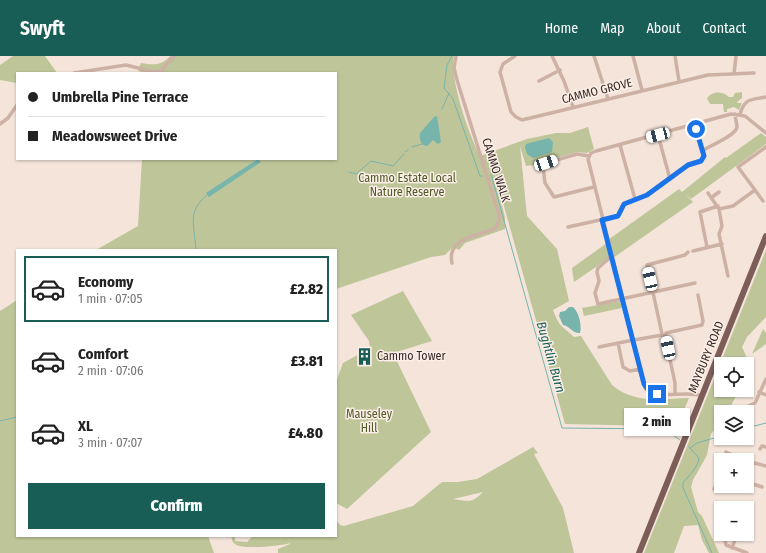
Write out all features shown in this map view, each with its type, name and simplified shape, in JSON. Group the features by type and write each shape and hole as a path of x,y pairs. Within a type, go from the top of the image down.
{"main road":[{"name":"MAYBURY ROAD","path":"639,553 766,236"}],"street":[{"path":"81,72 130,65 154,72 161,71 174,56"},
{"name":"CAMMO WALK","path":"452,263 450,254 456,244 494,229 498,226 500,218 456,76 454,68 456,56"},
{"name":"CAMMO GROVE","path":"515,56 503,64 500,72 511,112 516,117 526,119 708,75 754,73"},
{"path":"552,56 560,70 573,107"},
{"path":"594,56 608,99"},
{"path":"633,56 642,90"},
{"path":"675,56 679,81"},
{"path":"734,74 736,56"},
{"path":"539,80 560,70"},
{"path":"740,114 743,104 746,101 766,97"},
{"path":"0,124 8,118 16,106"},
{"path":"702,150 720,142 735,131 737,126 735,114"},
{"path":"594,187 554,198 544,180 543,166 546,163 577,154 589,156 596,151 735,114 740,114 747,118 766,133"},
{"path":"568,227 618,216 624,204 647,195 688,165 701,161 704,156 695,125"},
{"path":"658,135 670,179"},
{"path":"620,145 635,199"},
{"path":"763,201 738,167 766,146"},
{"path":"589,156 588,165 634,340 645,388 650,392 657,394 694,392 702,396"},
{"path":"707,248 700,212 732,206 755,190"},
{"path":"712,197 719,192"},
{"path":"708,193 718,208 722,226 719,234 728,276"},
{"path":"693,251 722,244"},
{"path":"675,393 675,383 647,265 688,252"},
{"path":"612,256 598,268 596,272 598,281 595,293 597,302 601,305 695,283"},
{"path":"599,347 664,335 666,333 702,325 703,321 698,296"},
{"path":"618,343 623,367 630,371 641,369"},
{"path":"751,405 755,403 766,379"},
{"path":"759,392 766,395"},
{"path":"760,449 762,446 766,447"},
{"path":"731,453 733,449"},
{"path":"754,463 766,466"},
{"path":"754,484 762,487"},
{"path":"725,541 725,543 732,548 747,553"},
{"path":"732,548 735,541"}],"green space":[{"path":"13,56 45,56 56,72 16,72 16,83 0,80 0,65"},
{"name":"Cammo Estate Local Nature Reserve","path":"170,56 454,56 454,78 457,92 471,135 480,156 527,139 556,133 570,133 588,127 594,149 587,153 577,152 545,161 542,164 526,166 520,146 527,216 557,249 569,301 553,310 562,326 574,337 581,336 612,385 621,391 639,398 689,398 676,429 657,426 565,424 493,167 505,218 505,229 465,243 459,250 453,247 445,255 431,257 337,289 337,249 98,249 138,226 142,160 337,160 337,72 138,71 141,63 157,64 164,62"},
{"path":"742,92 742,98 737,102 742,103 739,110 734,107 727,109 727,112 724,112 723,104 710,104 707,98 715,93 721,93 729,97 733,97 735,93"},
{"path":"761,133 766,137 766,144 691,199 685,194 693,202 613,258 608,240 679,189 682,192 725,157 726,158"},
{"path":"607,243 612,256 574,282 572,268"},
{"path":"766,250 766,317 747,337 742,347 747,357 723,357"},
{"name":"Mauseley Hill","path":"403,291 432,341 393,353 431,432 347,509 337,504 337,379 343,363 370,348 369,341 351,315"},
{"path":"16,301 16,537 208,537 214,553 0,553 0,311"},
{"path":"620,301 622,308 584,316 582,308"},
{"path":"763,329 766,333 766,344 752,354"},
{"path":"714,379 714,397 736,397 732,405 714,405 714,430 711,434 707,455 693,480 691,487 698,512 702,516 719,553 709,553 702,540 698,525 684,526 674,553 644,553"},
{"path":"533,447 538,453 534,454 563,508 574,553 278,553 278,549 290,543 270,546 245,547 235,544 231,537 235,537 235,541 247,542 252,537 337,537 337,521 340,525 344,526 413,506 442,482 458,482 477,479","holes":["483,492 476,498 469,501 453,499"]}],"water":[{"path":"437,116 441,142 438,144 433,140 425,146 421,142 420,133 434,117"},
{"path":"549,138 553,142 552,152 533,158 527,154 525,147 526,144"},
{"path":"256,160 261,162 209,197 206,193"},
{"path":"569,307 573,307 575,309 580,319 580,333 575,332 563,325 559,316 560,312 565,311"}],"waterway":[{"name":"Bughtlin Burn","path":"452,56 447,65 444,88 453,99 480,176 482,176"},
{"path":"442,109 449,93"},
{"path":"412,147 422,144"},
{"path":"349,172 356,174 371,161 393,166 404,154"},
{"name":"Bughtlin Burn","path":"491,174 562,428 664,429 680,440"},
{"path":"196,249 193,220 194,214 200,201 207,195"},
{"path":"0,421 16,417"},
{"path":"754,426 766,423"},
{"path":"690,448 697,443 714,438"},
{"name":"Bughtlin Burn","path":"689,447 699,458 695,468 683,483 683,488 712,553"}],"place":[{"name":"Cammo Tower","path":"364,356"}],"route":[{"path":"657,394 653,394 645,388 634,340 602,220 618,216 624,204 647,195 688,165 701,161 704,156 696,129"}]}
